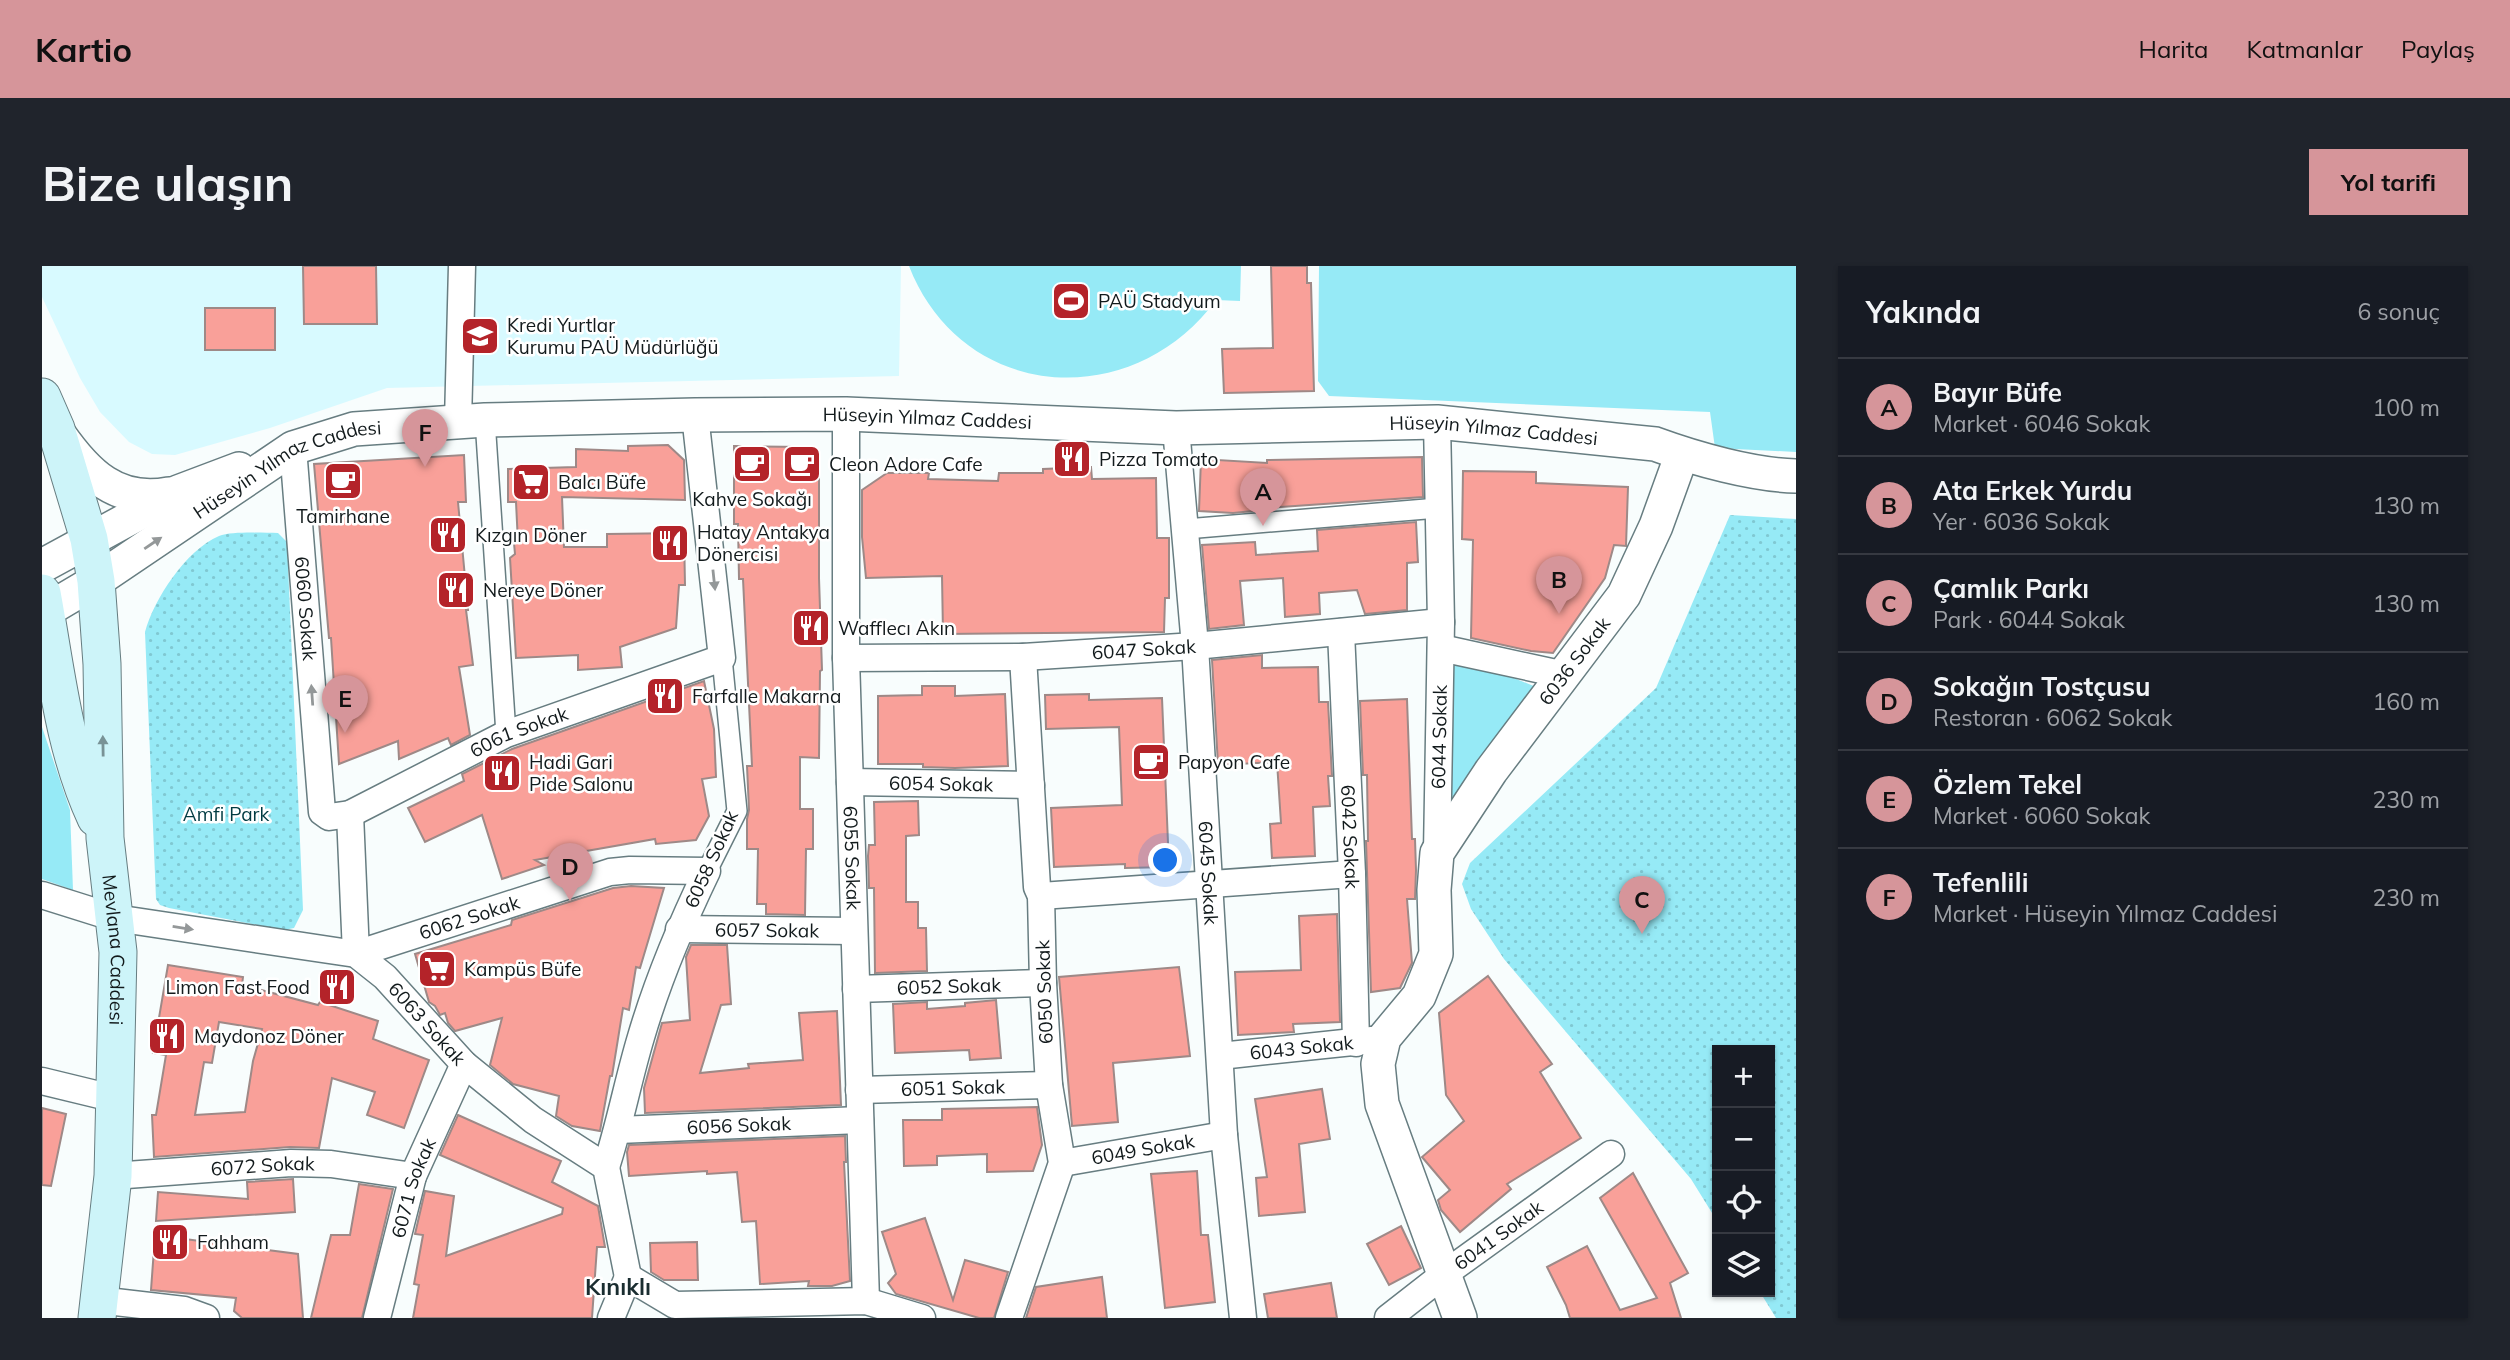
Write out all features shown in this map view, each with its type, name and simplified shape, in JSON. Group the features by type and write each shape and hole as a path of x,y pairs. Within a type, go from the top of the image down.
{"main road":[{"name":"Mevlana Caddesi","path":"49,413 89,539 96,581 102,664 105,838 118,952 113,1176 97,1309"},
{"path":"43,605 66,733 77,770 105,838"}],"street":[{"path":"462,266 471,421 506,734"},
{"path":"49,413 73,453 113,489 145,497 178,492"},
{"name":"Hüseyin Yılmaz Caddesi","path":"43,605 96,581 293,448 354,429 471,421 846,414 1176,428 1437,422 1655,444 1682,454 1773,475 1796,476"},
{"name":"6055 Sokak","path":"846,414 846,658 866,1301"},
{"name":"6058 Sokak","path":"606,1167 641,1037 679,929 737,811 695,415"},
{"name":"6044 Sokak","path":"1370,1040 1419,996 1436,954 1434,890 1441,635 1437,422"},
{"name":"6045 Sokak","path":"1176,428 1195,646 1224,1135 1243,1318"},
{"path":"42,566 178,492 293,448"},
{"name":"6060 Sokak","path":"293,448 321,811 328,817 350,814"},
{"name":"6036 Sokak","path":"1437,853 1491,771 1624,595 1656,526 1682,454"},
{"path":"1186,529 1438,508"},
{"name":"6047 Sokak","path":"846,658 1023,657 1195,646 1341,632 1441,635 1565,675"},
{"name":"6042 Sokak","path":"1341,632 1352,874 1370,1040 1378,1064 1382,1104 1461,1318"},
{"name":"6050 Sokak","path":"1009,1318 1062,1163 1049,1085 1042,983 1041,896 1037,887 1023,657"},
{"name":"6061 Sokak","path":"350,814 506,734 722,658"},
{"path":"42,691 57,712 66,733"},
{"name":"6054 Sokak","path":"850,782 1031,785"},
{"path":"350,814 356,954"},
{"name":"6062 Sokak","path":"356,954 610,872 707,871"},
{"path":"1041,896 1352,874"},
{"name":"6063 Sokak","path":"42,895 115,918 356,954 385,977 464,1064 533,1120 606,1167"},
{"name":"6057 Sokak","path":"679,929 853,931"},
{"name":"6052 Sokak","path":"856,989 1042,983"},
{"name":"6043 Sokak","path":"1220,1056 1370,1040"},
{"name":"6071 Sokak","path":"377,1318 413,1176 464,1064"},
{"path":"42,1081 116,1099"},
{"name":"6051 Sokak","path":"859,1090 1049,1085"},
{"name":"6056 Sokak","path":"618,1130 860,1120"},
{"name":"6049 Sokak","path":"1062,1163 1224,1135"},
{"name":"6041 Sokak","path":"1388,1318 1611,1154"},
{"name":"6072 Sokak","path":"113,1176 291,1163 331,1164 413,1176"},
{"path":"606,1167 628,1277 611,1318"},
{"path":"628,1277 675,1305 705,1311 866,1301 922,1318"},
{"path":"97,1309 184,1310 205,1318"}],"shaded area":[{"name":"Kredi Yurtlar Kurumu PAÜ Müdürlüğü","path":"42,266 901,266 899,376 387,388 270,428 175,455 152,454 129,442 100,412 80,378 42,297"}],"green space":[{"path":"909,266 1241,266 1240,301 1216,300 1181,337 1140,362 1096,375 1051,377 1007,367 968,345 934,311"},
{"path":"1319,266 1796,266 1796,452 1715,448 1710,412 1329,396 1318,381"},
{"path":"1730,515 1796,519 1796,1318 1776,1318 1763,1297 1775,1297 1775,1045 1712,1045 1712,1213 1691,1179 1504,959 1471,909 1462,884 1470,863 1656,688"},
{"name":"Amfi Park","path":"232,533 278,533 287,542 303,910 294,928 284,930 169,908 160,905 156,899 145,632 156,605 173,577 195,552 207,543"},
{"path":"1441,648 1536,687 1447,810"},
{"path":"42,727 70,810 73,890 42,879"}],"building":[{"path":"303,266 376,266 377,324 304,324"},
{"path":"1271,266 1307,266 1307,283 1311,283 1314,391 1224,393 1222,349 1273,348"},
{"path":"205,308 275,308 275,350 205,350"},
{"path":"668,445 684,460 685,500 562,497 564,547 607,547 607,534 684,533 685,585 679,585 676,628 620,647 622,667 578,670 578,655 516,658 510,558 515,554 514,543 518,543 516,502 508,502 508,469 576,467 576,449 628,451 628,446"},
{"path":"734,446 803,447 819,459 822,670 819,758 800,757 800,809 813,809 813,849 806,849 805,915 766,914 766,904 757,904 758,849 747,849 747,766 752,766 743,579 739,579 738,524 734,524"},
{"path":"464,455 466,502 458,502 473,665 459,667 470,735 451,745 448,738 399,759 398,741 339,764 331,638 314,464"},
{"path":"1422,457 1423,497 1253,509 1233,513 1199,511 1201,459 1267,463 1267,460"},
{"path":"1091,467 1092,479 1156,478 1157,538 1169,538 1169,598 1165,598 1164,632 943,634 942,576 866,578 862,537 862,490 887,473 929,473 928,479 998,481 999,473 1043,473 1043,469"},
{"path":"1463,471 1536,472 1536,483 1628,487 1626,546 1614,545 1605,578 1553,653 1471,638 1473,540 1462,539"},
{"path":"1416,522 1418,562 1407,563 1407,610 1365,614 1357,590 1319,593 1320,614 1285,617 1283,578 1240,581 1244,625 1209,629 1202,545 1255,542 1256,555 1318,551 1317,530"},
{"path":"1262,655 1262,668 1318,667 1319,702 1328,702 1332,776 1328,776 1330,806 1313,807 1315,856 1272,858 1270,824 1281,823 1277,762 1218,765 1212,660"},
{"path":"704,681 714,729 716,777 702,779 709,816 696,840 656,844 655,839 535,860 544,865 502,879 482,815 425,842 408,808 464,781 462,774 512,749"},
{"path":"922,686 955,686 955,696 1005,694 1008,766 955,768 923,767 923,764 878,764 878,696 922,695"},
{"path":"1089,694 1089,700 1162,698 1169,867 1125,868 1125,864 1054,867 1051,808 1122,805 1119,727 1046,729 1045,695"},
{"path":"1407,699 1412,839 1415,839 1416,870 1415,899 1407,899 1412,963 1400,988 1371,992 1366,841 1367,775 1363,775 1360,701"},
{"path":"918,801 919,835 906,836 906,902 918,902 918,928 926,928 927,971 875,973 874,888 869,888 868,856 869,845 875,845 874,802"},
{"path":"613,888 664,888 640,968 636,967 629,1010 623,1008 600,1131 572,1126 556,1116 559,1096 513,1084 490,1065 502,1018 455,1031 448,1023 445,1013 440,1015 429,1002 415,954 511,925 512,920"},
{"path":"1337,914 1340,1022 1293,1024 1294,1032 1238,1035 1235,972 1301,970 1299,916"},
{"path":"691,945 727,945 731,1004 721,1005 700,1073 749,1068 748,1064 803,1060 799,1013 837,1011 841,1105 645,1113 644,1088 662,1023 690,1020 686,957"},
{"path":"168,965 243,977 242,985 318,1005 320,1002 378,1021 373,1039 429,1060 404,1128 367,1115 375,1092 332,1078 319,1148 290,1147 154,1157 152,1115 156,1115 166,1055 153,1053","holes":["219,1022 262,1029 253,1061 245,1112 195,1115 204,1062 212,1063"]},
{"path":"1179,967 1190,1056 1113,1063 1118,1122 1072,1126 1059,977"},
{"path":"1488,976 1552,1064 1540,1072 1581,1138 1507,1184 1511,1189 1460,1232 1441,1210 1438,1200 1450,1190 1422,1157 1464,1121 1446,1095 1439,1013"},
{"path":"996,1000 1001,1058 970,1060 969,1050 895,1053 893,1004 927,1002 927,1009"},
{"path":"1322,1089 1330,1139 1299,1144 1305,1212 1259,1216 1256,1178 1267,1177 1255,1099"},
{"path":"1037,1107 1042,1145 1033,1171 987,1172 987,1154 937,1156 937,1165 904,1166 903,1120 942,1120 942,1109"},
{"path":"42,1108 66,1114 51,1186 42,1185"},
{"path":"458,1115 561,1161 552,1182 598,1206 605,1247 597,1247 592,1318 413,1318 419,1285 414,1284 423,1235 415,1234 425,1191 454,1196 446,1256 562,1214 563,1208 440,1155"},
{"path":"845,1136 850,1281 832,1286 808,1286 809,1281 760,1284 756,1221 742,1222 737,1172 707,1174 707,1171 629,1176 629,1145"},
{"path":"1197,1171 1201,1235 1208,1235 1215,1302 1165,1308 1151,1174"},
{"path":"1633,1173 1688,1273 1670,1283 1681,1318 1570,1318 1547,1267 1587,1246 1620,1310 1657,1298 1600,1198"},
{"path":"293,1179 295,1212 156,1221 158,1192 248,1199 247,1182"},
{"path":"359,1184 393,1189 362,1318 311,1318 331,1235 350,1235"},
{"path":"925,1218 953,1300 965,1260 1008,1272 994,1318 979,1318 896,1294 888,1283 896,1274 882,1232"},
{"path":"1401,1226 1421,1268 1389,1285 1367,1244"},
{"path":"155,1235 298,1254 303,1318 242,1318 234,1311 236,1298 151,1290"},
{"path":"697,1242 698,1280 664,1280 651,1272 650,1243"},
{"path":"1102,1277 1107,1318 1026,1318 1036,1287"},
{"path":"1331,1283 1337,1318 1268,1318 1264,1294"}],"place":[{"name":"PAÜ Stadyum","path":"1071,301"},
{"name":"Kredi Yurtlar Kurumu PAÜ Müdürlüğü","path":"480,336"},
{"name":"Pizza Tomato","path":"1072,459"},
{"name":"Kahve Sokağı","path":"752,464"},
{"name":"Cleon Adore Cafe","path":"802,464"},
{"name":"Tefenlili","path":"425,467"},
{"name":"Tamirhane","path":"343,481"},
{"name":"Balcı Büfe","path":"531,482"},
{"name":"Bayır Büfe","path":"1263,526"},
{"name":"Kızgın Döner","path":"448,535"},
{"name":"Hatay Antakya Dönercisi","path":"670,543"},
{"name":"Nereye Döner","path":"456,590"},
{"name":"Ata Erkek Yurdu","path":"1559,614"},
{"name":"Wafflecı Akın","path":"811,628"},
{"name":"Farfalle Makarna","path":"665,696"},
{"name":"Özlem Tekel","path":"345,733"},
{"name":"Papyon Cafe","path":"1151,762"},
{"name":"Hadi Gari Pide Salonu","path":"502,773"},
{"name":"Sokağın Tostçusu","path":"570,901"},
{"name":"Çamlık Parkı","path":"1642,934"},
{"name":"Kampüs Büfe","path":"437,969"},
{"name":"Limon Fast Food","path":"337,987"},
{"name":"Maydonoz Döner","path":"167,1036"},
{"name":"Fahham","path":"170,1242"}],"district":[{"name":"Kınıklı","path":"618,1287"}]}
